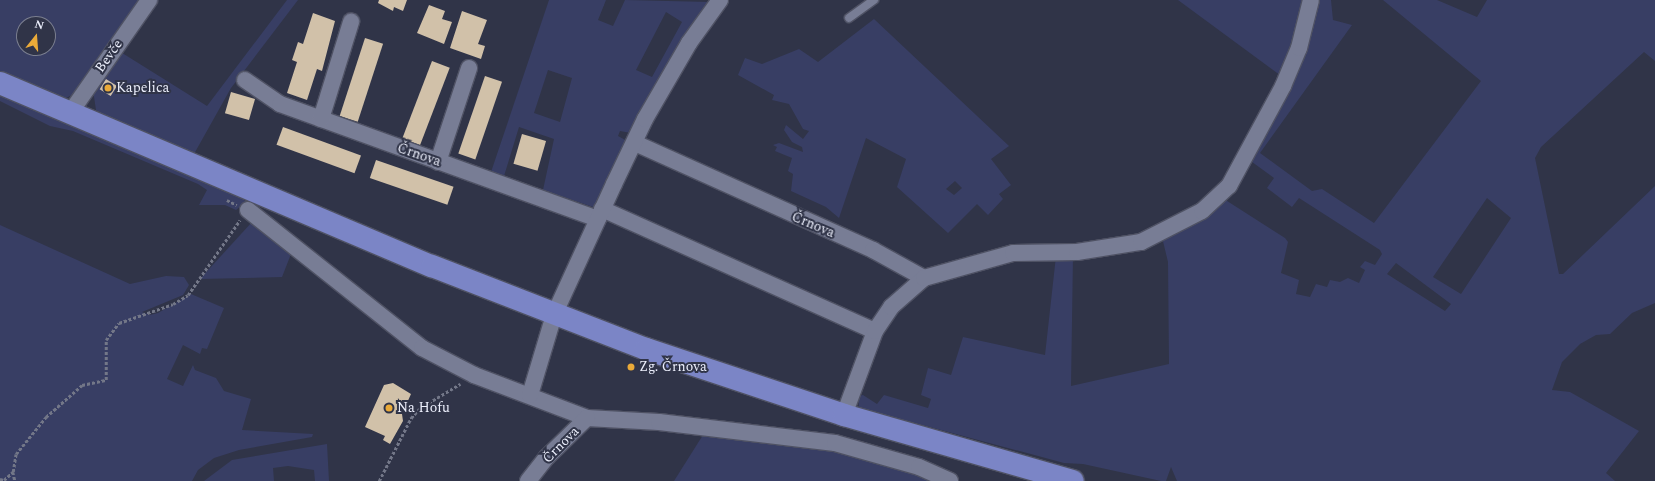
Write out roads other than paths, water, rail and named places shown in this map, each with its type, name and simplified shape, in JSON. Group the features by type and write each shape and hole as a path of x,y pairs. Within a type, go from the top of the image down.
{"main road":[{"path":"0,83 554,315 646,349 844,415 1073,481"}],"street":[{"name":"Bevče","path":"70,113 149,0"},
{"path":"530,395 554,315 645,119 689,44 720,0"},
{"path":"844,415 875,331 891,307 924,278 1013,253 1077,252 1140,242 1202,210 1229,186 1283,86 1299,48 1311,0"},
{"path":"320,119 351,22"},
{"path":"438,162 469,68"},
{"name":"Črnova","path":"245,80 280,104 438,162 600,214 875,331"},
{"name":"Črnova","path":"635,143 873,250 924,278"},
{"name":"Črnova","path":"248,210 416,344 474,375 588,418 547,457 528,481"},
{"path":"588,418 659,422 835,443 920,467 950,481"}],"lane":[{"path":"849,18 874,0"}],"place":[{"name":"Kapelica","path":"108,88"},
{"name":"Zg. Črnova","path":"631,367"},
{"name":"Na Hofu","path":"389,408"}]}
